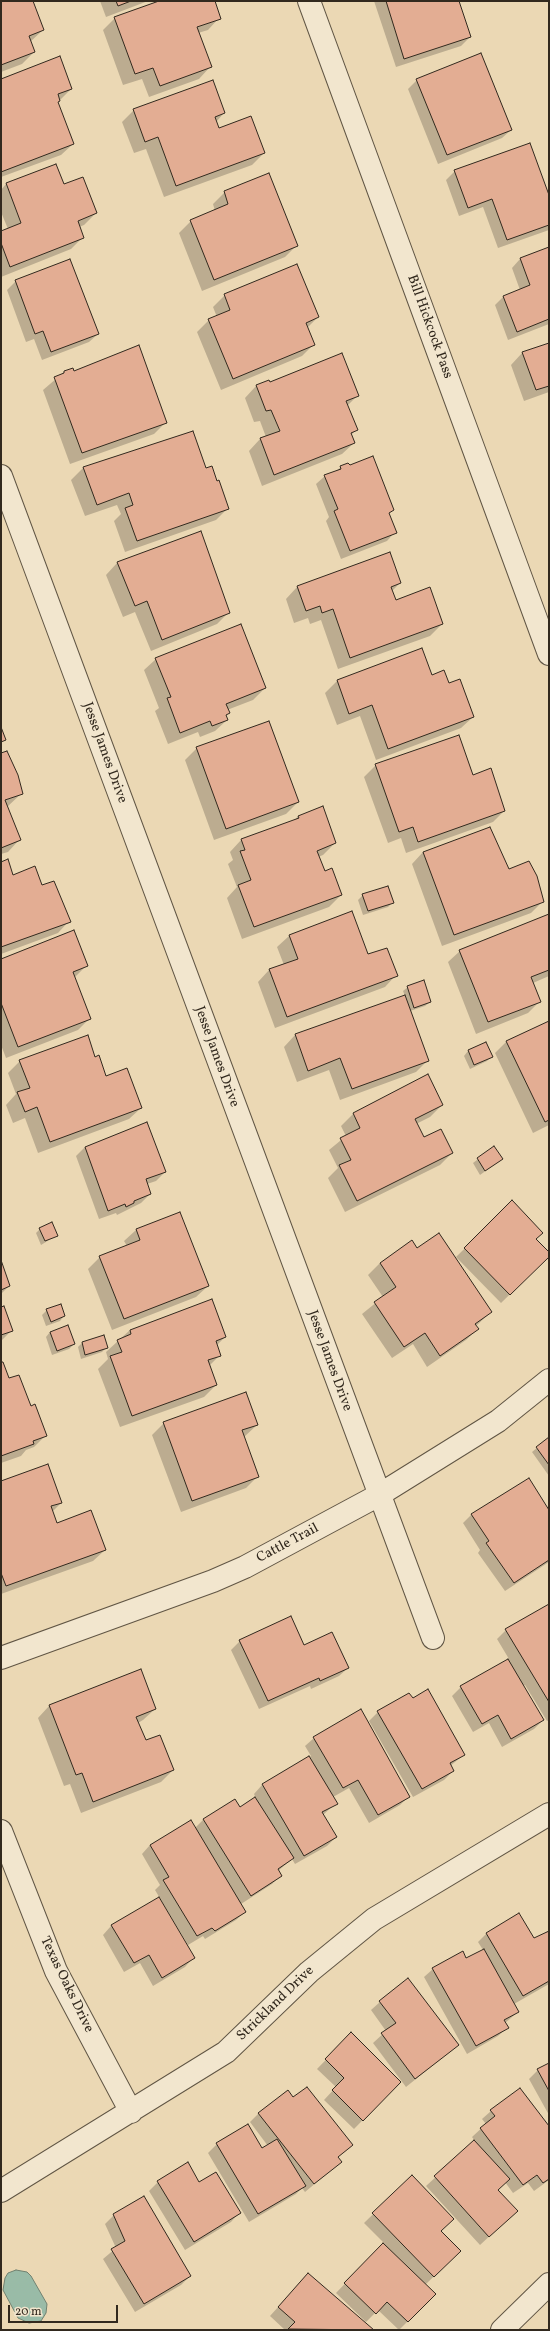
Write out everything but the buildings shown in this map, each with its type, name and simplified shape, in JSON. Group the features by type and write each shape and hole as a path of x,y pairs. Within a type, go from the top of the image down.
{"street":[{"name":"Bill Hickcock Pass","path":"309,1 549,654"},
{"name":"Jesse James Drive","path":"1,476 433,1638"},
{"name":"Cattle Trail","path":"1,1658 213,1581 278,1550 379,1495 498,1421 549,1380"},
{"name":"Strickland Drive","path":"1,2191 226,2052 309,1972 374,1919 549,1814"},
{"name":"Texas Oaks Drive","path":"1,1831 56,1971 131,2112"},
{"path":"502,2330 549,2284"}],"shaded area":[{"path":"16,2270 27,2272 31,2276 47,2304 46,2313 41,2321 29,2323 18,2318 3,2290 5,2278 8,2273"}]}
